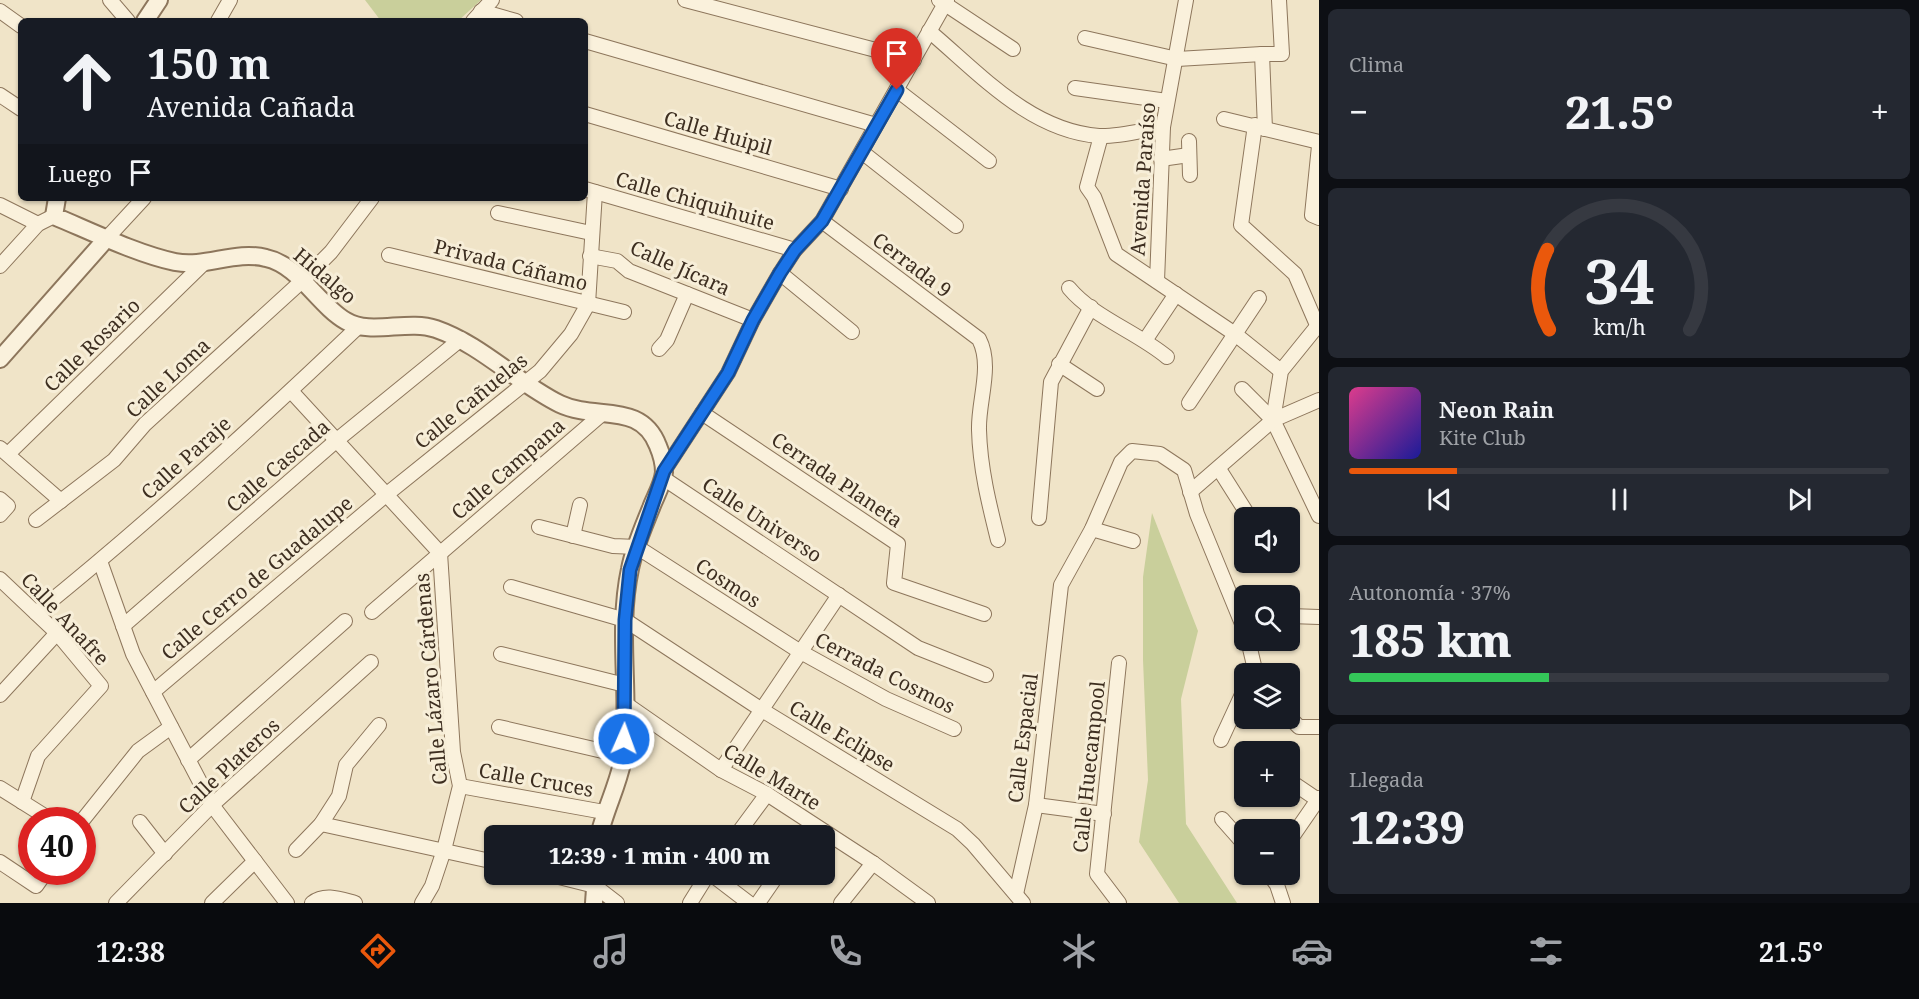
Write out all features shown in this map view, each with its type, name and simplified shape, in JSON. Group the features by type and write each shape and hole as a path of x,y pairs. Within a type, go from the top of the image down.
{"street":[{"path":"110,0 125,18"},
{"path":"147,18 159,0"},
{"path":"220,18 231,0"},
{"path":"477,16 492,0"},
{"path":"685,0 914,60"},
{"name":"Avenida Paraíso","path":"1186,0 1163,127 1157,280 1235,334 1281,371"},
{"path":"1085,38 1177,59 1282,54 1279,0"},
{"path":"601,825 624,756 625,620 630,570 636,547 663,475 728,373 753,320 780,273 795,250 822,221 841,189 914,60 944,1 1013,49"},
{"path":"0,11 18,24"},
{"path":"477,16 493,18"},
{"path":"929,31 1039,120 1064,131 1101,136 1163,127"},
{"path":"588,42 876,125"},
{"path":"1262,54 1260,127 1241,225 1295,274 1318,325 1281,371 1273,420"},
{"path":"1075,88 1167,101"},
{"path":"897,90 989,161"},
{"path":"0,95 18,107"},
{"name":"Calle Huipil","path":"588,115 841,189"},
{"path":"1224,119 1319,144 1312,215 1319,218"},
{"path":"1101,136 1087,187 1094,197 1116,254 1157,280"},
{"path":"1161,159 1189,148 1190,175"},
{"path":"862,152 956,226"},
{"name":"Calle Cañuelas","path":"387,494 526,384 571,334 588,304 590,191"},
{"name":"Calle Chiquihuite","path":"590,191 795,250"},
{"path":"0,266 38,224 54,216 56,201"},
{"path":"0,358 141,201"},
{"name":"Calle Loma","path":"36,520 114,460 145,424 302,281 331,252 370,201"},
{"path":"0,205 38,224"},
{"path":"498,213 591,233"},
{"name":"Hidalgo","path":"54,216 175,262 203,264 231,257 266,258 281,265 344,320 358,327 405,324 433,328 461,339 526,384 567,407 602,414 629,416 642,422 652,433 659,448 663,475"},
{"name":"Cerrada 9","path":"822,221 979,339 986,352 979,429 984,486 998,540"},
{"name":"Privada Cáñamo","path":"389,255 624,312"},
{"name":"Calle Jícara","path":"590,256 617,261 629,271 753,320"},
{"name":"Calle Rosario","path":"4,451 203,264"},
{"path":"780,273 852,332"},
{"path":"1069,288 1080,300 1146,339 1167,357"},
{"path":"660,349 667,340 687,294"},
{"path":"1146,339 1176,294"},
{"path":"1189,403 1259,298"},
{"path":"1039,518 1051,382 1091,307"},
{"name":"Calle Paraje","path":"36,612 100,561 291,391 358,327"},
{"name":"Calle Cascada","path":"123,626 337,440 461,339"},
{"path":"1059,364 1097,388"},
{"path":"1242,389 1273,420 1319,516"},
{"path":"291,391 440,553"},
{"path":"1190,492 1273,420 1318,402"},
{"name":"Cerrada Planeta","path":"702,413 898,544 894,583 984,614"},
{"name":"Calle Campana","path":"372,612 602,414"},
{"path":"4,451 61,501"},
{"path":"1133,541 1092,529 1121,462 1132,451 1160,454 1184,470 1197,514 1234,596"},
{"path":"1219,469 1243,507"},
{"name":"Calle Universo","path":"663,475 918,648 986,675"},
{"name":"Calle Cerro de Guadalupe","path":"153,692 387,494"},
{"path":"0,499 8,506 0,515"},
{"path":"573,536 580,505"},
{"path":"539,527 613,546 636,547"},
{"name":"Calle Espacial","path":"1019,899 1036,805 1061,585 1092,529"},
{"name":"Cosmos","path":"636,547 799,651"},
{"name":"Calle Lázaro Cárdenas","path":"422,903 432,886 444,850 460,786 453,752 440,553"},
{"path":"100,561 133,654 212,805 287,903"},
{"name":"Calle Anafre","path":"0,579 57,633 101,686 38,756 22,802"},
{"name":"Calle Eclipse","path":"511,587 625,620 762,710 957,829 1019,899"},
{"path":"721,770 799,651 839,595"},
{"path":"1300,616 1319,616"},
{"path":"188,760 345,621"},
{"path":"1,691 57,633"},
{"name":"Cerrada Cosmos","path":"799,651 886,699 954,729"},
{"path":"501,654 625,685"},
{"name":"Calle Plateros","path":"116,903 212,805 371,662"},
{"name":"Calle Huecampool","path":"1119,663 1097,874 1119,903"},
{"name":"Calle Marte","path":"626,704 721,770 767,794 805,825"},
{"path":"1221,740 1234,712"},
{"path":"296,850 321,824 339,796 346,765 379,725"},
{"path":"93,807 138,751 171,727"},
{"path":"499,727 624,756"},
{"path":"1300,728 1319,727"},
{"name":"Calle Cruces","path":"460,786 604,812"},
{"path":"1300,787 1318,799 1300,825"},
{"path":"0,788 30,807"},
{"path":"744,825 767,794"},
{"path":"1036,805 1104,814"},
{"path":"1222,819 1234,833"},
{"path":"140,822 165,854"},
{"path":"321,824 484,859"},
{"name":"Calle Marte","path":"835,843 873,863 928,903"},
{"path":"212,903 255,861"},
{"path":"0,862 18,874"},
{"path":"841,903 873,863"},
{"path":"690,903 702,885"},
{"path":"724,885 749,903"},
{"path":"758,903 770,885"},
{"path":"1277,885 1283,903"},
{"path":"595,888 617,903"},
{"path":"312,903 318,899 330,897 355,903"}],"green space":[{"path":"365,0 481,0 461,18 379,18"},
{"path":"1152,513 1198,631 1181,699 1186,824 1237,903 1179,903 1139,842 1148,780 1143,660 1143,577"}],"route":[{"path":"624,739 625,620 630,570 664,471 728,373 753,320 780,273 795,250 822,221 897,90"}]}
